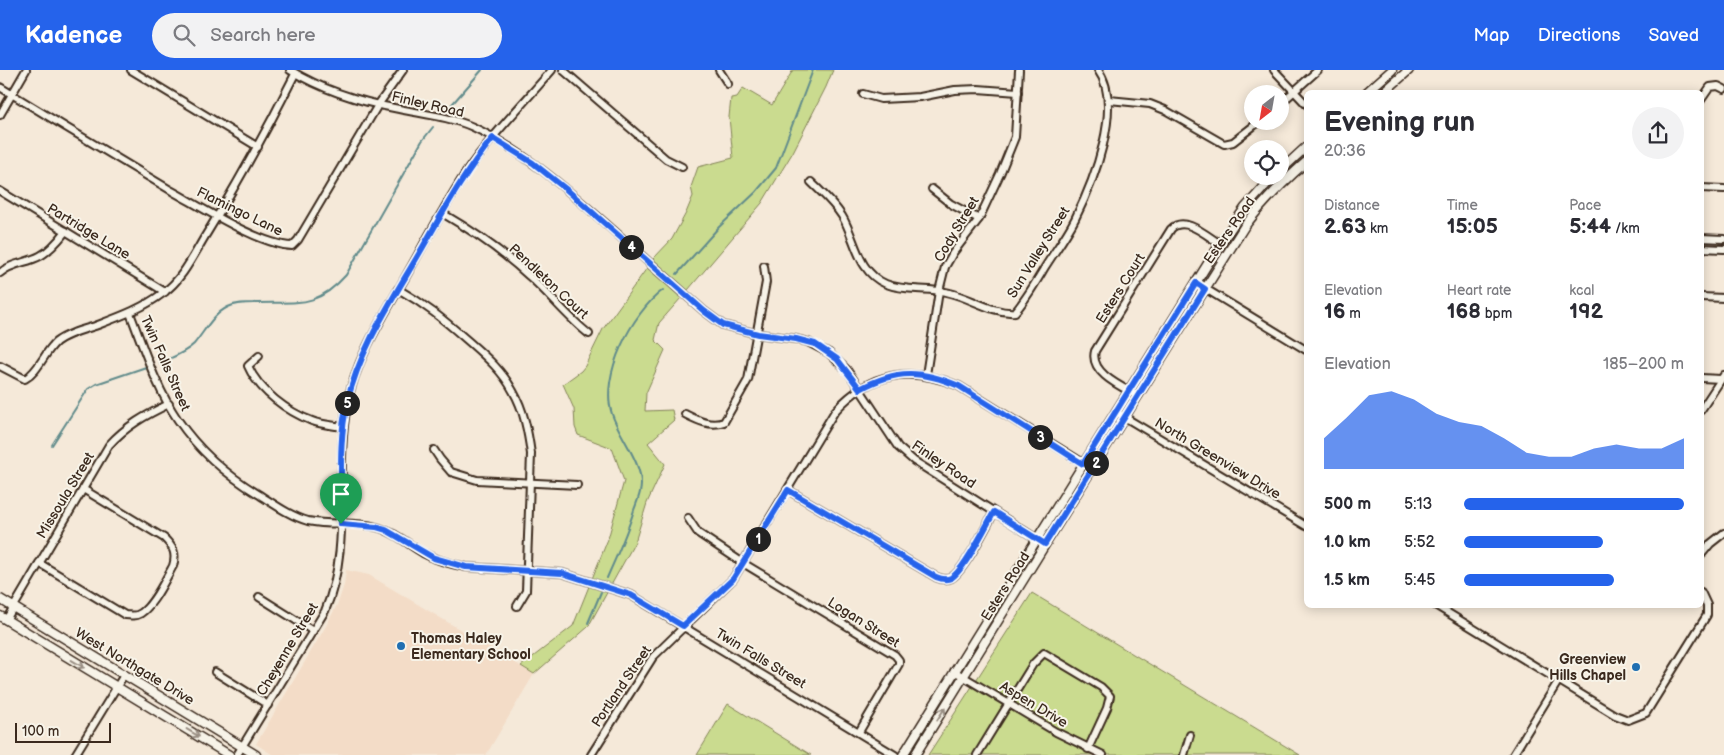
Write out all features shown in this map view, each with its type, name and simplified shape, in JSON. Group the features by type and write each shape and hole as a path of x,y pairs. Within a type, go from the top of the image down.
{"main road":[{"path":"1369,90 1392,70"},
{"path":"1386,90 1406,71"},
{"path":"1289,163 1304,149"},
{"name":"Esters Road","path":"915,755 1244,227 1285,179 1304,164"},
{"name":"Esters Road","path":"902,755 1220,244 1245,208 1266,185"},
{"name":"West Northgate Drive","path":"0,599 256,755"},
{"name":"West Northgate Drive","path":"3,618 229,755"}],"street":[{"path":"0,114 26,70"},
{"path":"131,70 258,147"},
{"name":"Flamingo Lane","path":"0,87 217,217 258,236 284,246 292,246 298,240 378,105 403,70"},
{"name":"Cheyenne Street","path":"238,755 325,610 335,585 341,524 343,427 347,402 362,358 398,289 465,175 493,138 552,70"},
{"path":"564,70 666,159 682,167"},
{"path":"719,70 728,84"},
{"name":"Cody Street","path":"926,375 939,291 946,267 953,253 979,219 1015,137 1019,70"},
{"name":"Sun Valley Street","path":"939,291 968,298 1000,311 1016,312 1075,219 1100,158 1107,124 1108,100 1106,83 1098,70"},
{"path":"1274,70 1304,102"},
{"path":"1289,96 1318,70"},
{"path":"0,366 25,379 30,376 57,342 130,313 165,292 184,270 258,147 292,72"},
{"name":"Finley Road","path":"292,72 344,96 471,126 533,163 567,190 704,311 723,325 758,334 796,339 815,344 837,359 860,389 898,447 914,461 1045,544"},
{"path":"1704,96 1710,87 1718,86 1724,89"},
{"path":"863,94 881,99 920,97 955,90 1018,92"},
{"path":"1108,100 1150,104 1166,110 1224,144 1233,142 1248,130"},
{"path":"811,182 831,200 842,216 851,233 861,262 868,272 877,279 894,286 939,291"},
{"path":"1704,188 1724,189"},
{"path":"932,189 951,204 979,219"},
{"name":"Partridge Lane","path":"0,191 165,292"},
{"name":"Pendleton Court","path":"442,213 492,245 529,276 577,325 589,334"},
{"name":"Esters Court","path":"1138,396 1098,370 1093,357 1095,351 1171,229 1176,224 1189,225 1220,244"},
{"path":"0,274 12,265 40,256 55,244 66,231"},
{"path":"1704,238 1724,239"},
{"path":"1704,248 1724,249"},
{"path":"684,414 698,421 716,425 724,422 748,380 758,334 766,282 764,266"},
{"path":"1196,283 1304,349"},
{"path":"398,289 434,311 495,365 513,390 522,408 529,435 531,454 526,591 517,606"},
{"path":"1704,297 1724,298"},
{"name":"Twin Falls Street","path":"130,313 169,404 178,420 200,448 240,482 295,516 322,523 376,527 386,530 424,554 451,564 466,567 562,573 631,595 895,755"},
{"path":"259,356 248,366 252,376 283,405 314,422 343,427"},
{"name":"Portland Street","path":"591,755 653,657 733,579 835,411 847,398 860,389 877,380 908,373 940,378 959,386 1092,469"},
{"path":"1704,378 1722,377"},
{"path":"1704,405 1722,377"},
{"name":"Missoula Street","path":"3,618 13,607 109,445 130,425 169,404"},
{"name":"North Greenview Drive","path":"1116,412 1304,525"},
{"path":"434,450 451,472 478,480 577,485"},
{"path":"39,563 125,615 139,615 144,611 173,566 176,558 175,552 164,538 83,489"},
{"path":"788,490 943,579 951,578 960,570 994,512"},
{"path":"688,518 698,534 743,563"},
{"path":"1704,551 1724,533"},
{"name":"Logan Street","path":"743,563 895,655 899,660 899,664 858,732"},
{"path":"259,597 313,631"},
{"path":"1440,608 1628,720 1646,714 1707,616 1707,605 1704,598"},
{"path":"977,755 1033,664 1044,653 1101,687 1110,696 1107,708 1088,749"},
{"name":"Aspen Drive","path":"954,671 1056,732 1103,755"},
{"path":"215,672 268,704"},
{"path":"75,755 124,675"},
{"path":"1513,755 1559,680"},
{"path":"1184,755 1190,735"}],"shaded area":[{"name":"Thomas Haley Elementary School","path":"346,570 369,575 534,674 486,755 273,755 256,744 338,603 344,585"}],"green space":[{"path":"793,70 833,70 793,152 762,203 688,290 653,259 672,239 686,213 693,196 691,187 698,167 733,158 729,117 731,98 737,97 743,88 772,105"},
{"path":"647,268 681,298 659,323 655,340 665,350 646,393 645,411 672,410 674,420 648,443 665,464 647,503 635,542 588,627 534,674 521,666 573,626 608,539 624,481 612,448 578,435 575,427 574,409 563,384 585,366 603,329"},
{"path":"1032,593 1300,755 928,755"},
{"path":"728,704 811,755 697,755"}],"waterway":[{"path":"447,110 482,70"},
{"path":"677,274 719,227 756,192 776,168 813,70"},
{"path":"160,363 178,355 194,344 213,319 228,307 244,303 304,301 314,299 335,286 346,275 422,141 433,127"},
{"path":"607,578 639,498 641,485 638,467 612,414 609,399 610,382 614,364 630,329 651,300 663,290"},
{"path":"52,445 88,389 96,384 146,367"},
{"path":"588,623 601,592"}],"place":[{"name":"Thomas Haley Elementary School","path":"401,646"},
{"name":"Greenview Hills Chapel","path":"1636,667"}],"route":[{"path":"493,138 533,163 567,190 704,311 723,325 758,334 796,339 815,344 837,359 860,389 877,380 908,373 940,378 959,386 1083,464 1196,283 1205,289 1045,544 994,512 960,570 951,578 943,579 936,577 788,490 733,579 683,626 631,595 562,573 466,567 451,564 424,554 386,530 376,527 341,524 343,427 347,402 362,358 398,289 442,213 465,175 493,138"}]}
